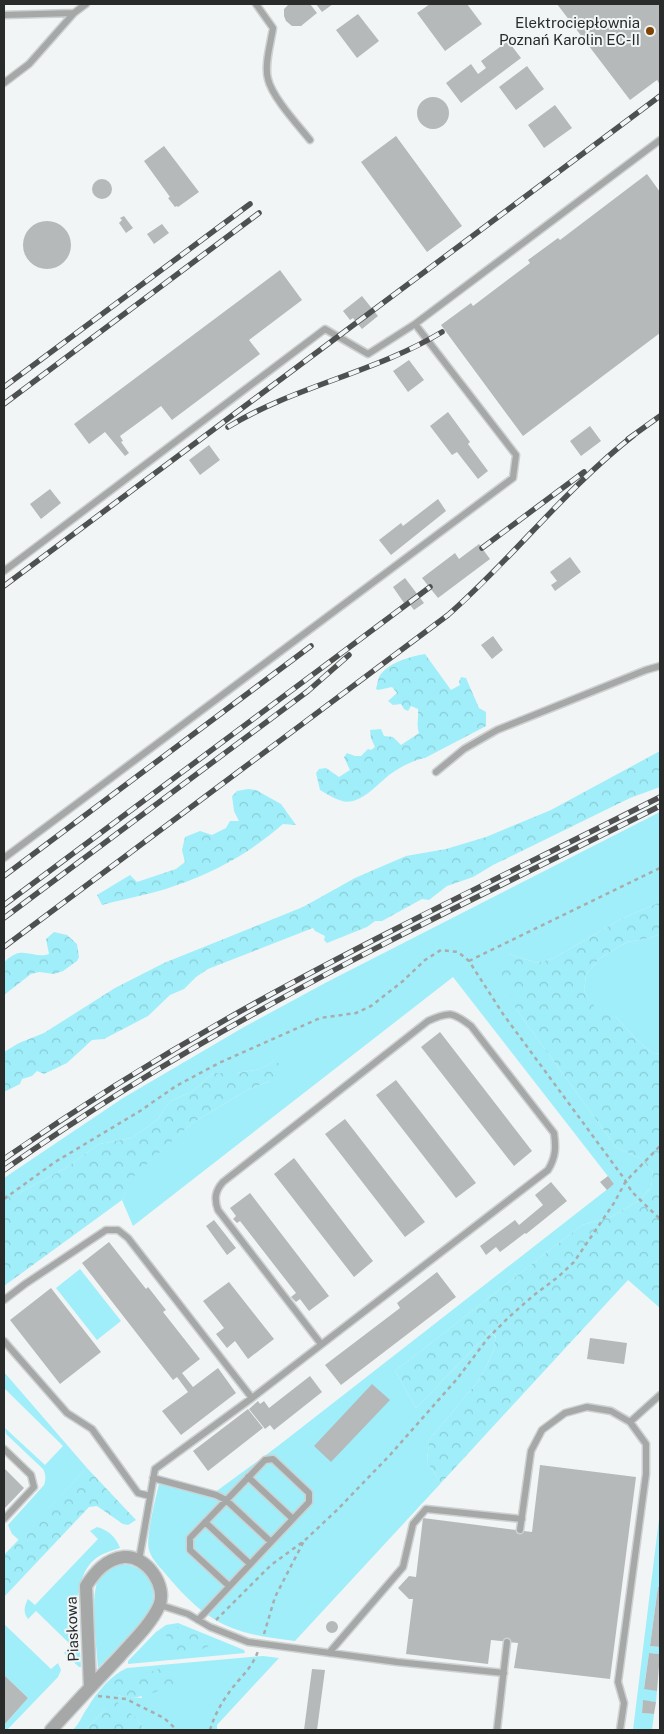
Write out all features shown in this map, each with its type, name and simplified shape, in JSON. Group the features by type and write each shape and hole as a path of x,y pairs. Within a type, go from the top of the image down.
{"street":[{"name":"Piaskowa","path":"90,1688 86,1586 93,1574 103,1565 126,1556 139,1560"},
{"path":"51,1730 143,1630 160,1605 161,1592 158,1581 151,1570 139,1560"}],"lane":[{"path":"4,83 28,64 74,13 86,4"},
{"path":"256,4 273,28 268,55 268,79 277,98 310,140"},
{"path":"4,15 74,13"},
{"path":"4,571 325,329 368,354 415,324 660,140"},
{"path":"4,858 513,478 516,455 415,324"},
{"path":"436,772 464,749 497,730 660,666"},
{"path":"139,1560 155,1469 252,1398 548,1170 554,1160 556,1146 554,1133 471,1026 459,1017 444,1014 428,1021 222,1182 217,1188 214,1200 218,1210 321,1344"},
{"path":"4,1300 106,1230 118,1230 128,1238 252,1398"},
{"path":"4,1341 67,1413 92,1429 138,1493 150,1496"},
{"path":"630,1422 660,1395"},
{"path":"520,1530 530,1451 542,1430 565,1413 587,1408 611,1411 630,1422 646,1444 646,1474 618,1682 624,1703 620,1730"},
{"path":"4,1449 31,1476 34,1487 4,1519"},
{"path":"198,1620 309,1502 309,1493 273,1459 265,1460 190,1538 190,1550 229,1586"},
{"path":"248,1477 293,1519"},
{"path":"153,1478 216,1495 226,1500 271,1542"},
{"path":"329,1653 403,1567 413,1524 426,1509 522,1519"},
{"path":"206,1522 250,1564"},
{"path":"160,1605 188,1614 210,1627 248,1642 504,1673"},
{"path":"497,1730 507,1642"}],"path":[{"path":"469,961 660,868"},
{"path":"4,1199 55,1162 140,1111 176,1086 219,1064 320,1018 356,1013 371,1006 403,982 425,960 441,950 458,952 469,961 503,1014 626,1181 632,1192 660,1220"},
{"path":"210,1627 271,1565 304,1541 390,1455 457,1379 488,1338 509,1317 534,1295 558,1278 574,1262 614,1204 626,1181 660,1146"},
{"path":"210,1730 214,1716 228,1694 253,1664 261,1644 274,1597 304,1541"},
{"path":"90,1688 94,1696 126,1699 141,1706 170,1723 178,1730"}],"green space":[{"path":"425,654 451,690 460,685 461,677 466,678 479,708 486,712 486,726 425,758 402,767 389,775 368,793 355,800 342,801 320,790 316,773 319,769 326,768 339,777 350,770 344,757 347,753 361,756 368,749 371,750 375,747 370,730 381,729 384,736 393,737 401,745 419,733 418,709 411,706 408,711 401,704 393,705 388,701 397,693 392,687 376,689 379,677 393,664 406,658"},
{"path":"660,751 660,787 630,798 493,865 473,877 447,886 429,900 422,899 382,921 375,921 367,927 327,943 324,940 325,936 313,928 208,969 196,977 184,989 170,995 148,1016 104,1039 92,1040 67,1063 44,1074 37,1071 32,1076 22,1079 20,1084 4,1092 4,1052 19,1043 44,1033 115,988 164,963 303,907 355,878 406,856 446,849 486,837 551,810"},
{"path":"256,790 281,804 296,825 283,824 233,860 192,880 159,891 102,905 97,895 130,875 137,882 176,869 185,862 182,850 185,837 200,831 212,835 226,828 230,821 239,821 234,811 232,796 237,791"},
{"path":"660,812 660,902 621,919 554,958 537,963 509,954 516,1009 616,1147 641,1159 653,1172 651,1188 638,1201 613,1216 582,1225 395,1371 416,1408 491,1331 496,1338 493,1352 479,1380 429,1440 427,1462 441,1483 295,1641 256,1635 225,1625 211,1617 184,1594 150,1554 149,1536 160,1479 214,1493 278,1446 614,1184 453,977 133,1226 122,1200 133,1176 191,1124 247,1090 270,1081 274,1061 260,1069 237,1073 213,1073 192,1092 170,1101 158,1119 132,1138 99,1144 64,1169 17,1194 4,1194 4,1178 123,1098 244,1027 327,982"},
{"path":"660,902 660,934 650,938 627,942 599,959 586,975 584,991 597,1010 617,1018 637,1040 654,1054 660,1053 660,1308 628,1280 441,1483 427,1462 429,1440 479,1380 493,1352 496,1337 491,1331 416,1408 395,1371 582,1225 613,1216 638,1201 651,1188 653,1172 641,1159 616,1147 516,1009 501,974 509,954 537,963 554,958 621,919"},
{"path":"54,932 67,935 77,944 79,957 77,961 63,971 54,974 39,972 31,974 4,995 4,962 19,953 49,954 46,939"},
{"path":"660,934 660,1053 654,1054 637,1040 617,1018 597,1011 584,991 586,975 599,959 627,942 650,938"},
{"path":"274,1061 280,1064 278,1072 270,1081 247,1090 191,1124 134,1176 122,1200 4,1286 4,1194 17,1194 64,1169 99,1144 132,1138 158,1119 170,1101 192,1092 213,1073 237,1073 260,1069"},
{"path":"80,1269 121,1321 97,1340 56,1288"},
{"path":"4,1372 87,1468 19,1540 12,1534 8,1525 44,1485 45,1475 43,1469 6,1434 5,1428 45,1465 63,1446 4,1388"},
{"path":"87,1468 136,1520 128,1525 123,1524 97,1506 89,1507 4,1597 4,1555"},
{"path":"660,1511 660,1587 658,1587 650,1646 660,1647 660,1654 649,1653 644,1688 657,1691 656,1702 643,1701 642,1713 654,1714 652,1730 633,1730"},
{"path":"97,1527 111,1534 120,1548 95,1559 81,1581 78,1595 81,1667 79,1667 64,1653 71,1645 36,1611 28,1619 25,1614 25,1607 28,1599 35,1605 98,1539 90,1531"},
{"path":"122,1564 137,1568 147,1575 153,1588 153,1602 136,1628 98,1668 94,1605 97,1582 106,1571"},
{"path":"178,1623 244,1650 245,1653 128,1664 128,1661 156,1632 166,1625"},
{"path":"4,1624 51,1669 58,1663 61,1670 58,1677 7,1730 4,1730 4,1725 28,1698 4,1675"},
{"path":"167,1626 183,1628 198,1634 208,1639 209,1646 186,1653 176,1651 165,1633"},
{"path":"263,1656 279,1658 217,1725 217,1730 145,1730 137,1719 105,1710 85,1730 73,1730 100,1690 110,1679 127,1668","holes":["119,1676 140,1676 142,1698 119,1696"]},
{"path":"159,1669 173,1672 176,1683 144,1696 120,1696 112,1692 110,1685 119,1676 140,1676"},
{"path":"117,1702 137,1719 145,1730 85,1730 105,1710"}],"building":[{"path":"289,4 310,4 317,13 301,26 292,26 286,21 284,16 284,9"},
{"path":"316,4 333,4 322,12"},
{"path":"430,4 467,4 482,24 445,51 417,13"},
{"path":"557,4 660,4 660,85 657,80 630,100"},
{"path":"358,14 379,41 357,58 336,30"},
{"path":"508,41 521,58 461,103 446,83 471,64 478,74 486,68 481,61"},
{"path":"527,66 544,89 516,110 499,87"},
{"path":"433,97 439,98 444,102 448,107 448,119 444,124 439,128 433,129 427,128 422,124 418,119 417,113 418,107 422,102 427,98"},
{"path":"555,105 572,128 544,148 528,125"},
{"path":"396,136 462,226 427,252 361,162"},
{"path":"164,146 199,192 178,207 175,207 168,198 170,197 144,161"},
{"path":"647,174 660,192 660,333 523,436 441,325 471,303 473,306 530,263 528,260 558,238 560,240"},
{"path":"102,179 109,182 112,189 109,196 102,199 95,196 92,189 95,182"},
{"path":"124,216 133,228 126,233 119,223 122,220 120,218"},
{"path":"47,221 56,223 64,228 69,236 71,245 69,254 64,262 56,267 47,269 38,267 30,262 25,254 23,245 25,236 30,228 38,223"},
{"path":"162,224 169,233 154,244 147,234"},
{"path":"280,270 302,300 249,340 260,354 172,420 161,406 120,436 123,441 121,442 129,453 125,456 105,432 89,444 74,424"},
{"path":"362,296 378,316 362,329 353,318 350,320 343,311"},
{"path":"409,360 424,380 408,392 393,371"},
{"path":"448,412 488,471 478,479 457,452 452,455 430,426"},
{"path":"590,426 601,441 581,456 570,441"},
{"path":"209,445 220,460 200,475 189,460"},
{"path":"50,489 61,503 41,519 30,504"},
{"path":"438,499 446,511 391,555 379,540 401,523 403,526"},
{"path":"479,544 490,559 438,598 422,578 455,553 459,559"},
{"path":"570,557 581,572 555,591 551,585 557,581 550,572"},
{"path":"405,578 424,603 414,610 407,601 404,603 393,587"},
{"path":"493,636 503,650 492,659 481,645"},
{"path":"440,1032 532,1151 514,1166 421,1047"},
{"path":"396,1080 476,1183 456,1198 376,1095"},
{"path":"345,1119 425,1222 405,1237 325,1134"},
{"path":"294,1158 373,1261 354,1277 274,1174"},
{"path":"608,1176 614,1184 607,1190 600,1182"},
{"path":"551,1182 567,1201 500,1252 496,1247 486,1255 480,1246 515,1220 519,1225 543,1205 535,1195"},
{"path":"250,1193 329,1296 309,1311 300,1299 296,1302 291,1297 296,1293 240,1221 237,1223 233,1219 236,1216 230,1208"},
{"path":"214,1220 236,1248 227,1255 206,1226"},
{"path":"109,1242 146,1289 148,1287 166,1310 163,1312 200,1359 182,1373 193,1387 218,1368 236,1393 181,1435 162,1411 188,1392 177,1377 173,1380 82,1263"},
{"path":"437,1272 456,1297 341,1385 325,1365 400,1308 397,1303"},
{"path":"229,1282 274,1339 248,1359 235,1341 227,1348 216,1334 224,1328 203,1301"},
{"path":"51,1288 101,1352 60,1384 10,1320"},
{"path":"590,1338 627,1343 624,1364 587,1359"},
{"path":"310,1376 322,1392 274,1430 270,1425 265,1429 249,1409 258,1401 260,1404 264,1401 269,1408"},
{"path":"372,1384 390,1400 331,1462 314,1446"},
{"path":"248,1409 263,1428 208,1471 193,1451"},
{"path":"540,1465 636,1477 610,1679 514,1668 518,1643 491,1640 488,1664 406,1654 413,1599 409,1599 398,1588 409,1576 416,1577 423,1518 532,1532"},
{"path":"4,1468 24,1488 4,1509"},
{"path":"658,1587 660,1587 660,1647 650,1646"},
{"path":"330,1621 334,1621 338,1627 334,1633 330,1633 326,1629 326,1625"},
{"path":"649,1653 660,1654 657,1691 644,1689"},
{"path":"312,1669 325,1670 317,1730 304,1730"},
{"path":"4,1675 28,1698 4,1725"},
{"path":"643,1700 656,1702 654,1714 642,1713"}],"railway":[{"path":"4,586 660,96"},
{"path":"4,387 250,204"},
{"path":"4,404 259,213"},
{"path":"228,427 280,401 389,358 442,332"},
{"path":"628,439 660,416"},
{"path":"4,947 448,615 495,570 585,477 634,435"},
{"path":"482,548 584,472"},
{"path":"4,905 430,587"},
{"path":"4,876 311,646"},
{"path":"4,918 308,691 349,655"},
{"path":"4,1159 129,1077 257,1002 407,923 660,797"},
{"path":"4,1170 128,1088 257,1012 407,932 660,806"}],"place":[{"name":"Elektrociepłownia Poznań Karolin EC-II","path":"650,31"}]}
